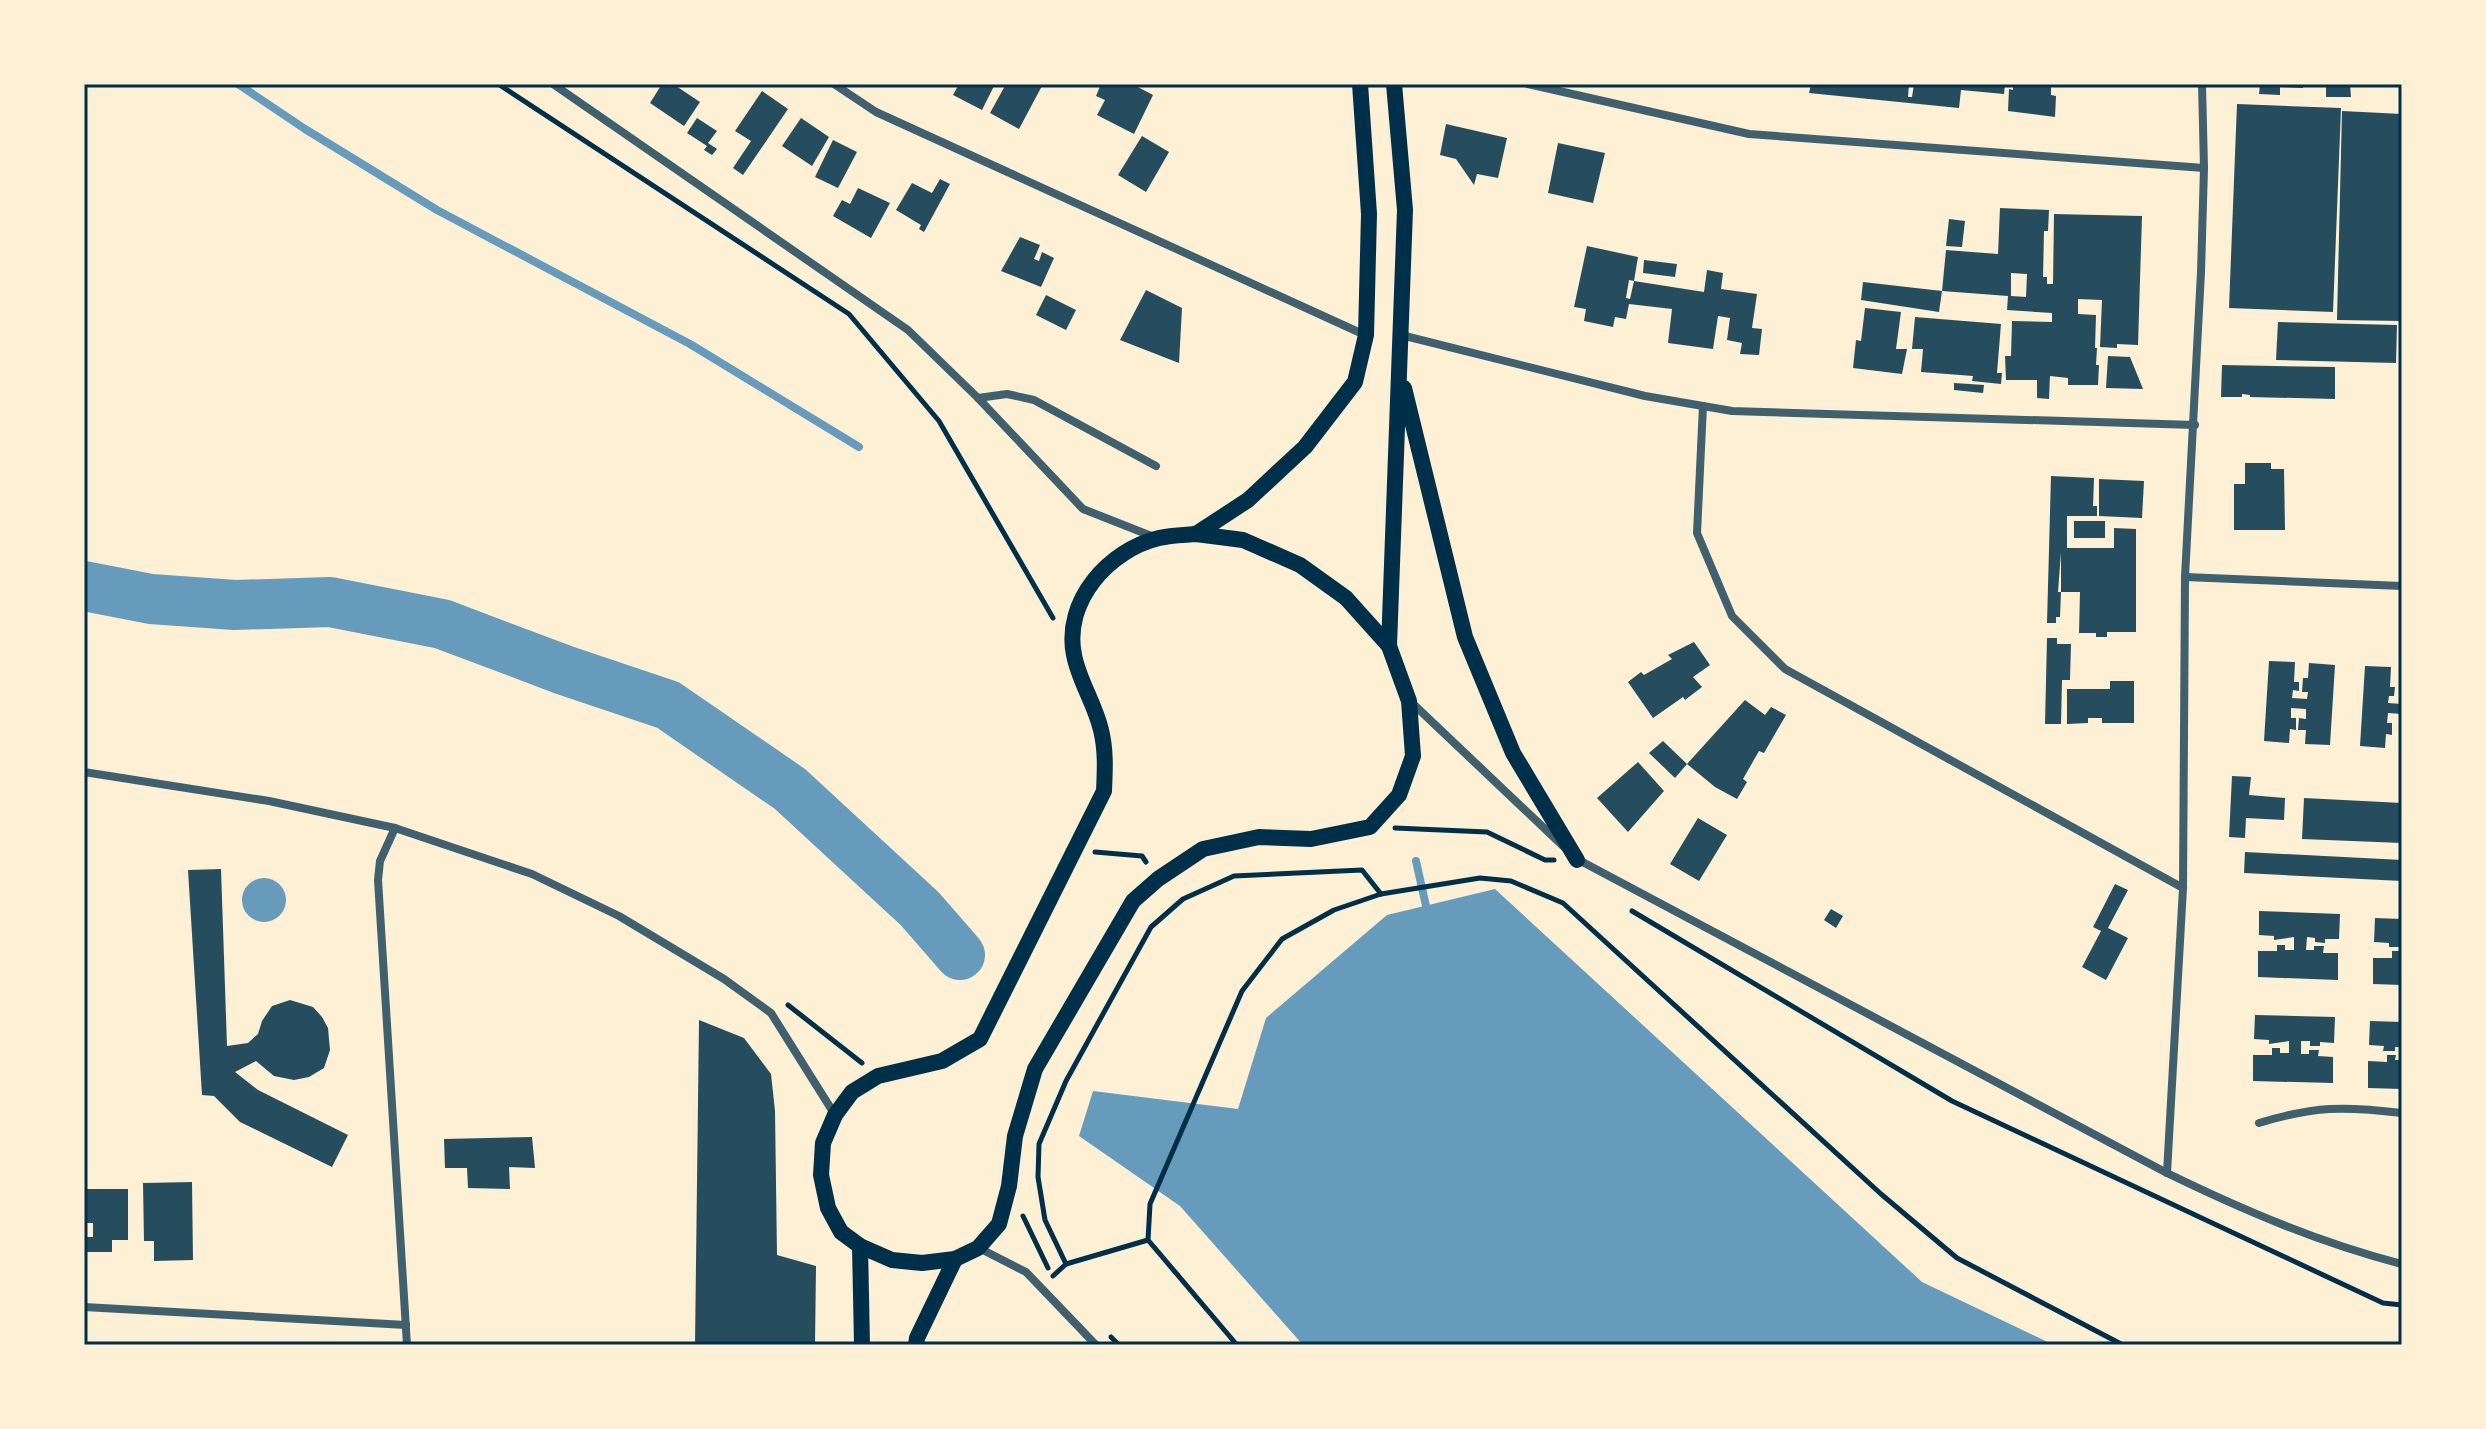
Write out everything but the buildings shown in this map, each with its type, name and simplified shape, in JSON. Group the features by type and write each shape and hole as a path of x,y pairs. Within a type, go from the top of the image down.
{"main road":[{"path":"1196,534 1248,500 1305,447 1355,382 1366,335 1369,214 1360,84"},
{"path":"1389,646 1405,210 1394,84"},
{"path":"1400,370 1465,637 1513,753 1577,860"},
{"path":"1196,534 1243,540 1300,565 1346,598 1389,646 1409,701 1413,756 1399,795 1370,827 1311,839 1259,837 1203,849 1158,879 1133,901 1035,1069 1015,1136 1009,1186 999,1224 978,1248 955,1259 922,1263 892,1260 860,1246 841,1232 828,1208 821,1175 823,1143 835,1115 852,1092 878,1076 942,1061 980,1039 1104,791 1106,764 1101,728 1074,653 1074,623 1083,594 1114,559 1158,538 1196,534"},
{"path":"860,1246 862,1345"},
{"path":"916,1345 935,1295 955,1259"}],"street":[{"path":"553,84 908,330 978,398 1083,509 1158,538"},
{"path":"834,84 876,112 1366,335"},
{"path":"1528,84 1749,134 2204,168"},
{"path":"2167,1173 2183,888 2185,577 2195,425 2204,168 2202,84"},
{"path":"1401,335 1645,396 1732,411 2195,425"},
{"path":"978,398 1007,394 1034,400 1156,466"},
{"path":"1703,406 1697,533 1732,616 1785,669 2183,888"},
{"path":"2185,577 2402,586"},
{"path":"1409,701 1577,860 2167,1173 2237,1207 2347,1250 2402,1264"},
{"path":"84,772 269,801 395,828 532,874 619,916 724,979 771,1013 835,1115"},
{"path":"395,828 380,861 378,880 407,1345"},
{"path":"2259,1123 2298,1111 2348,1106 2402,1113"},
{"path":"978,1248 1026,1272 1096,1345"},
{"path":"84,1307 406,1325"}],"path":[{"path":"498,84 849,314 939,421 1074,653"},
{"path":"1370,827 1487,832 1559,868"},
{"path":"1078,842 1095,852 1142,856 1158,879"},
{"path":"1545,860 1577,860"},
{"path":"1066,1264 1045,1220 1038,1177 1039,1144 1066,1081 1151,927 1183,899 1234,876 1362,870 1381,894"},
{"path":"1237,1345 1148,1240 1150,1204 1242,991 1282,939 1334,910 1381,894 1480,878 1511,881 1563,903 1870,1183 1957,1258 2123,1345"},
{"path":"1627,908 1952,1101 2383,1303 2402,1305"},
{"path":"785,1003 878,1076"},
{"path":"1009,1186 1052,1277 1063,1288"},
{"path":"1052,1277 1066,1264 1148,1240"},
{"path":"1108,1334 1119,1345"}],"water":[{"path":"264,878 279,885 286,900 279,915 264,922 249,915 242,900 249,885"},
{"path":"1495,889 1922,1282 2054,1345 1303,1345 1180,1206 1079,1136 1093,1091 1238,1109 1266,1018 1387,915"}],"waterway":[{"path":"238,84 437,210 690,344 859,447"},
{"path":"84,586 151,599 235,605 330,602 442,624 668,705 790,789 920,909 960,955"},
{"path":"1416,861 1428,915"}]}
